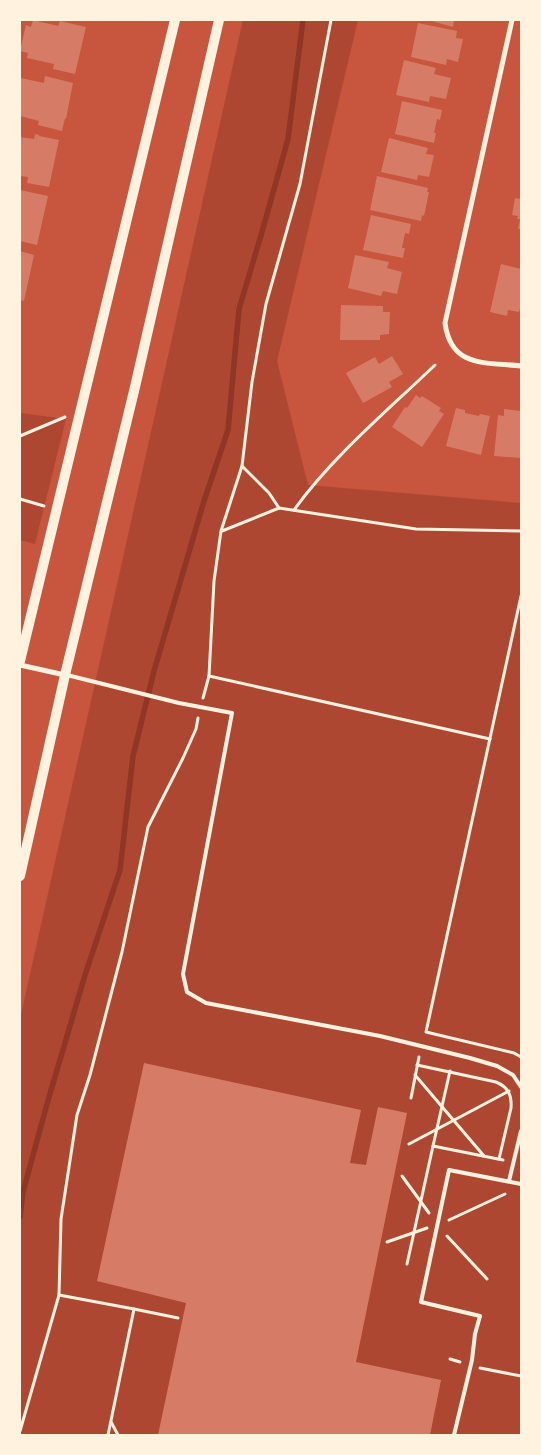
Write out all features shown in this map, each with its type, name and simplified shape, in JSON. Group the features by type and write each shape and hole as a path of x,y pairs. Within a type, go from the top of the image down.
{"main road":[{"path":"20,661 175,20"},
{"path":"20,876 65,675 135,387 219,20"}],"street":[{"path":"512,20 445,323 447,337 458,354 467,359 482,362 521,366"},
{"path":"20,666 65,675"}],"lane":[{"path":"65,675 179,703 232,713 183,974 187,992 206,1002 380,1036 497,1066 513,1075 521,1086"},
{"path":"509,1182 521,1131"},
{"path":"454,1435 471,1366 475,1334 480,1316 421,1302 449,1170 521,1184"}],"path":[{"path":"20,1431 59,1295 61,1219 78,1115 122,952 148,827 196,728 209,676 214,580 221,531 242,466 252,382 266,304 300,184 331,20"},
{"path":"294,510 330,466 435,365"},
{"path":"20,436 82,410"},
{"path":"242,466 269,492 280,508"},
{"path":"20,499 57,510"},
{"path":"221,531 280,508 416,529 521,531"},
{"path":"412,1098 417,1065 426,1032 521,596"},
{"path":"209,676 490,739"},
{"path":"426,1032 521,1057"},
{"path":"417,1065 496,1082 508,1091 511,1102 499,1159"},
{"path":"433,1146 450,1071"},
{"path":"415,1075 484,1156"},
{"path":"409,1144 508,1091 521,1086"},
{"path":"387,1242 437,1225 505,1194"},
{"path":"59,1295 178,1318"},
{"path":"108,1435 134,1309"},
{"path":"450,1359 471,1366 521,1376"},
{"path":"110,1422 118,1435"}],"shaded area":[{"path":"243,20 358,20 277,361 308,485 521,503 521,1435 20,1435 20,1019"},
{"path":"20,413 66,419 35,544 20,540"}],"building":[{"path":"33,20 58,26 60,21 86,27 75,74 53,69 54,64 27,58 28,53 20,51 26,25 31,27"},
{"path":"428,20 454,20 453,27"},
{"path":"418,23 457,31 456,38 463,39 458,62 447,59 446,65 411,57"},
{"path":"404,60 436,68 434,74 451,78 446,99 430,96 429,102 396,95"},
{"path":"45,76 73,83 62,131 38,125 39,121 20,116 21,78 44,83"},
{"path":"402,101 442,110 440,120 437,119 434,143 395,134"},
{"path":"35,134 59,140 49,187 27,183 28,177 20,176 20,137 34,139"},
{"path":"389,138 428,148 426,154 434,155 429,177 418,175 417,180 381,172"},
{"path":"377,176 428,188 427,192 429,192 424,216 422,215 421,221 370,210"},
{"path":"20,190 48,196 37,245 20,241"},
{"path":"515,198 521,199 521,229 518,229 520,219 517,219 518,216 512,215"},
{"path":"371,215 411,224 409,234 405,233 402,248 405,248 403,258 363,250"},
{"path":"20,251 34,255 24,301 20,300"},
{"path":"355,255 389,262 387,268 402,272 397,294 383,291 381,296 348,288"},
{"path":"501,264 521,269 521,305 519,312 508,310 507,316 490,312"},
{"path":"341,305 383,306 383,312 390,312 389,334 380,335 380,340 340,340"},
{"path":"392,356 403,374 389,382 392,387 363,403 346,373 375,357 379,364"},
{"path":"416,395 420,398 422,396 441,408 439,411 444,414 422,447 392,427 405,407 407,408"},
{"path":"456,408 465,410 465,413 490,416 481,455 446,446"},
{"path":"504,409 521,411 521,458 494,456 498,415 504,416"},
{"path":"144,1063 361,1110 350,1163 366,1165 378,1107 407,1113 356,1362 441,1380 430,1435 158,1435 186,1303 97,1281"}],"waterway":[{"path":"20,1217 23,1192 47,1104 85,975 120,870 133,756 154,671 204,501 228,430 239,309 288,139 303,20"}]}
